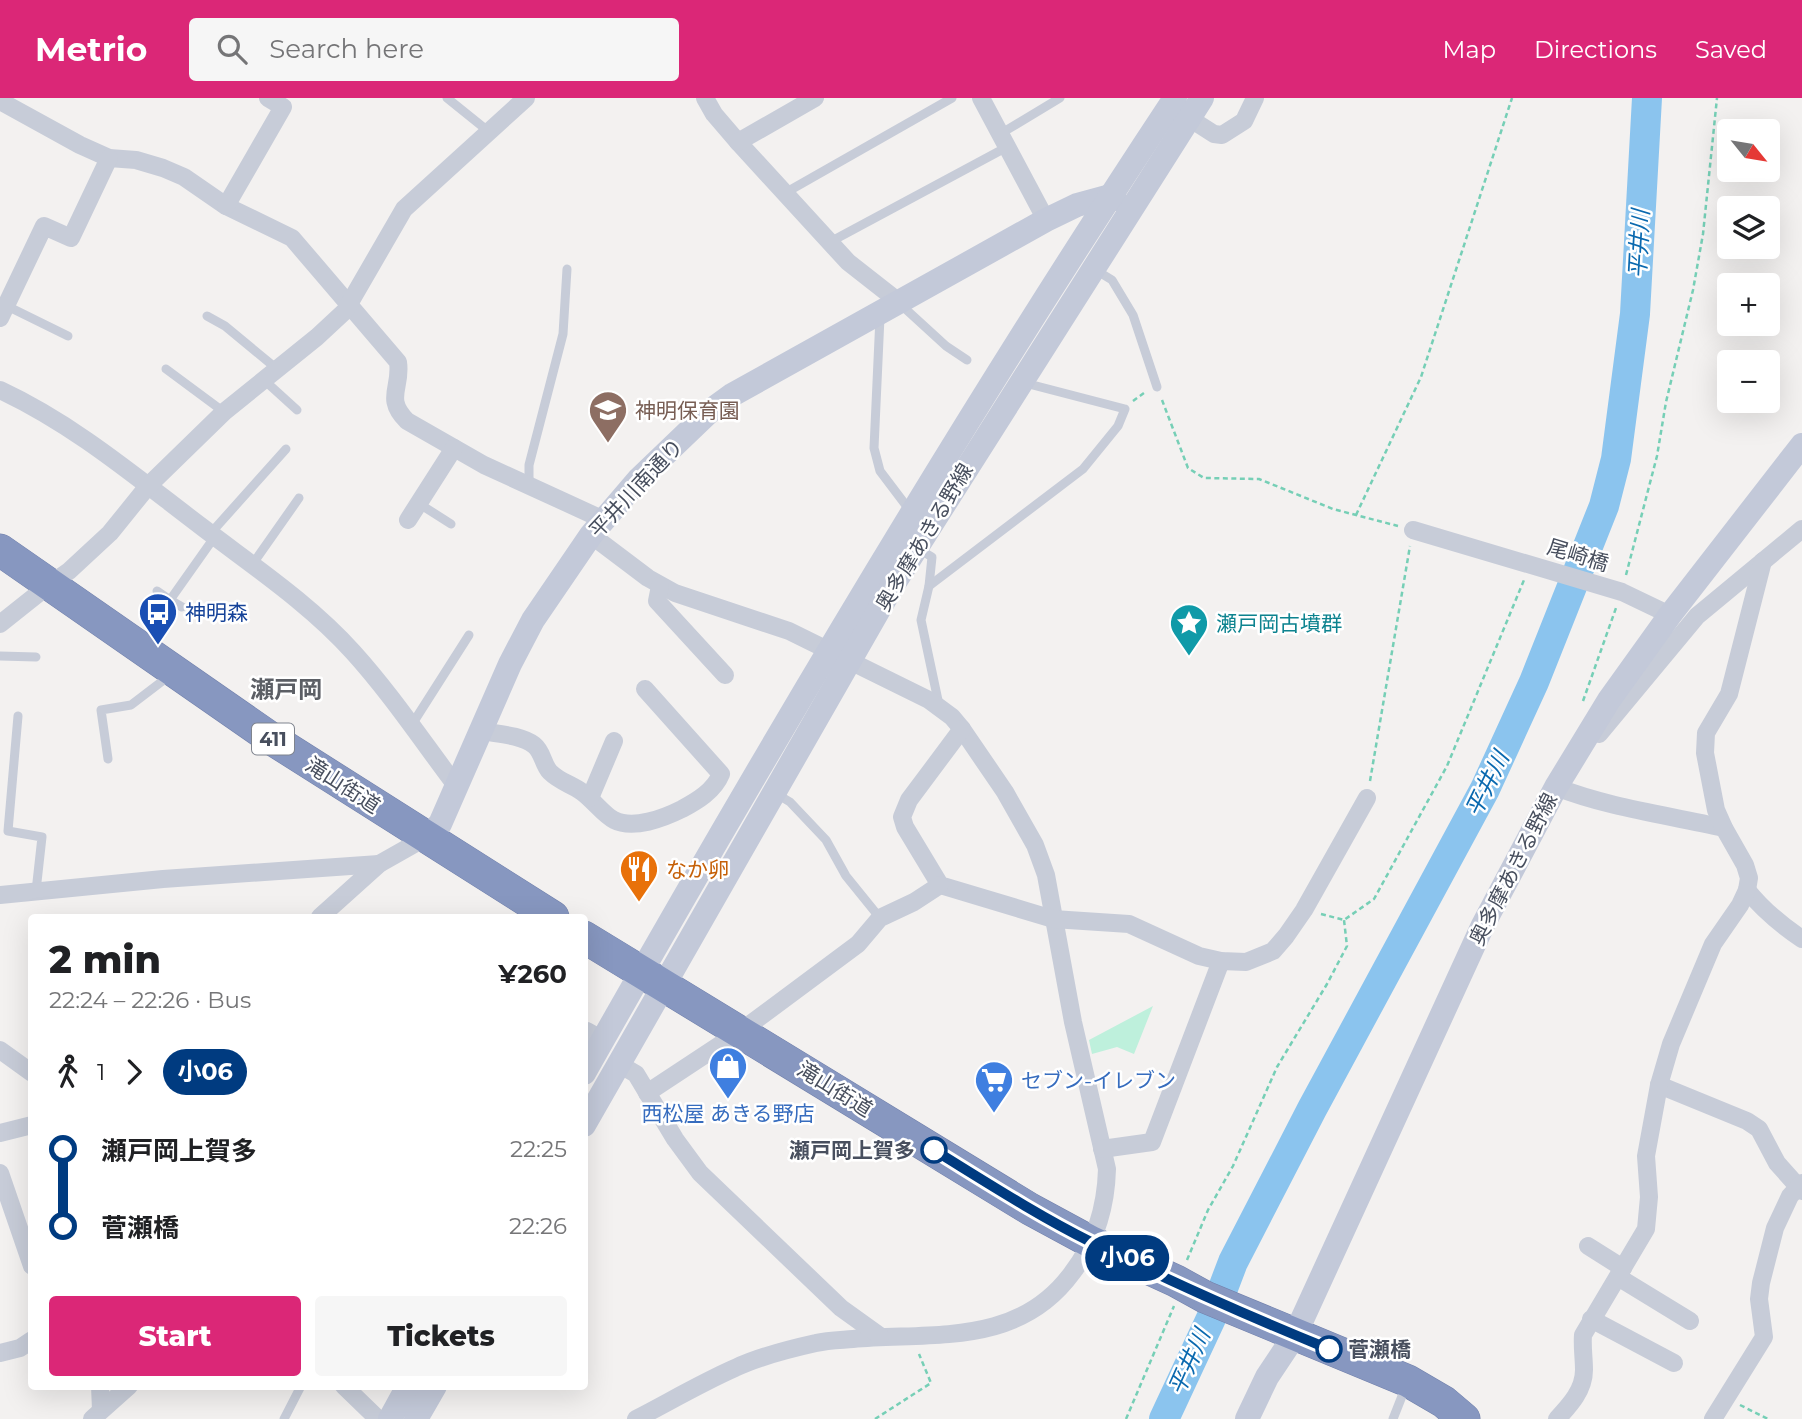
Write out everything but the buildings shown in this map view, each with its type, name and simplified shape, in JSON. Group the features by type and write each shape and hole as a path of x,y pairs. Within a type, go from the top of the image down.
{"highway":[{"name":"滝山街道","path":"0,551 272,739 548,914"},
{"name":"滝山街道","path":"588,939 1030,1209 1205,1297 1408,1381 1444,1402 1464,1419"}],"main road":[{"name":"奥多摩あきる野線","path":"652,978 774,792 911,513 1189,105"},
{"name":"奥多摩あきる野線","path":"652,978 839,655 916,547 1093,268 1121,202"},
{"name":"平井川南通り","path":"425,838 440,824 510,664 533,620 597,528 638,480 710,411 765,375 1046,220 1076,205 1121,202"},
{"name":"奥多摩あきる野線","path":"1247,1419 1285,1331 1483,925 1556,787 1609,700 1670,615 1802,445"},
{"path":"588,1058 594,1036 652,978"},
{"path":"588,1118 619,1064 652,978"},
{"path":"390,1419 406,1390"},
{"path":"416,1419 433,1390"}],"street":[{"path":"226,205 283,107 268,98"},
{"path":"0,624 69,571 110,533 148,486 224,412 317,337 349,305 404,209 526,98"},
{"path":"705,98 713,114 889,307"},
{"path":"738,142 815,98"},
{"path":"981,98 1046,220"},
{"path":"1189,105 1214,134 1222,135 1244,121 1255,98"},
{"path":"0,101 21,109 80,145 109,158 136,160 184,177 226,205 292,238 398,362 394,402 398,412 407,421 529,486 597,528 660,586 789,631 940,707 962,729 1005,792 1035,845 1046,875 1073,1022 1107,1170 1107,1189 1101,1216 1091,1242 1067,1280 1031,1312 1016,1320 987,1329 820,1342 781,1352 736,1367 636,1419"},
{"path":"4,312 44,226 71,238 109,158"},
{"path":"0,390 35,407 72,430 252,565 327,626 352,651 457,787"},
{"path":"408,520 454,448"},
{"path":"1724,828 1618,806 1556,787 1697,616 1802,529"},
{"name":"尾崎橋","path":"1413,530 1528,568 1618,591 1670,615"},
{"path":"1557,1419 1582,1385 1583,1335 1646,1229 1649,1196 1646,1156 1659,1085 1686,1006 1713,944 1747,890 1749,878 1745,865 1716,810 1705,753 1706,733 1729,694 1763,561"},
{"path":"660,586 657,601 725,675"},
{"path":"481,731 534,745 548,770 561,782 577,788 613,820 632,825 672,814 695,802 717,784 721,774 645,689"},
{"path":"962,729 909,800 902,817 905,827 940,885 1053,919 1129,924 1199,956 1221,961 1246,962 1273,951 1304,910 1367,798"},
{"path":"590,798 614,741"},
{"name":"平井川南通り","path":"323,914 379,864 425,838"},
{"path":"0,895 163,879 379,864"},
{"path":"647,1093 741,1031 858,944 880,918 914,902 940,885"},
{"path":"1747,890 1779,923 1802,939"},
{"path":"1102,1149 1152,1142 1221,961"},
{"path":"0,1050 28,1070"},
{"path":"619,1064 636,1074 675,1139 700,1173 841,1308 880,1336"},
{"path":"1659,1085 1747,1121 1759,1129 1777,1163 1801,1187 1790,1196 1775,1228 1761,1283 1759,1299 1764,1337 1713,1419"},
{"path":"0,1133 28,1126"},
{"path":"0,1173 28,1254"},
{"path":"1588,1246 1621,1273 1690,1321"},
{"path":"1591,1319 1674,1363"},
{"path":"0,1353 20,1348 28,1343"},
{"path":"97,1415 100,1390"},
{"path":"97,1415 125,1390"},
{"path":"348,1390 378,1419"}],"lane":[{"path":"447,98 488,131"},
{"path":"785,193 952,98"},
{"path":"830,242 1004,141 1060,98"},
{"path":"1093,268 1112,279 1133,315 1157,387"},
{"path":"529,486 529,465 564,334 567,269"},
{"path":"911,513 880,471 874,448 889,307 967,360"},
{"path":"4,312 68,336"},
{"path":"207,316 225,326 271,375 298,410"},
{"path":"166,369 224,412"},
{"path":"929,586 1083,469 1118,426 1125,408 1020,382"},
{"path":"170,600 211,542 210,534 286,449"},
{"path":"252,565 299,498"},
{"path":"418,503 451,524"},
{"path":"916,547 932,557 921,620 940,707"},
{"path":"157,591 181,607"},
{"path":"411,726 469,635"},
{"path":"0,656 36,657"},
{"path":"108,759 101,710 131,705 174,671"},
{"path":"18,716 8,831 42,837 36,891"},
{"path":"774,792 790,802 826,840 846,876 880,918"},
{"path":"1393,1419 1408,1381"},
{"path":"284,1419 300,1390"}],"path":[{"path":"1356,515 1421,377 1512,98"},
{"path":"1583,701 1657,456 1666,402 1693,290 1703,234 1717,98"},
{"path":"1127,405 1141,394 1157,387 1188,468 1204,478 1259,479 1356,515 1413,530 1367,798"},
{"path":"1304,910 1344,920 1374,900 1447,766 1528,568"},
{"path":"1126,1419 1208,1210 1233,1166 1277,1067 1347,946 1344,920"},
{"path":"874,1419 931,1382 911,1335"},
{"path":"1726,1397 1768,1419"}],"green space":[{"path":"1153,1006 1134,1054 1117,1047 1092,1054 1089,1040"}],"waterway":[{"name":"平井川","path":"1164,1419 1214,1312 1233,1262 1312,1109 1485,789 1534,682 1604,506 1616,459 1635,314 1647,98"}],"bus line":[{"name":"小06","path":"934,1150 1030,1209 1091,1242 1205,1297 1329,1349"}],"place":[{"name":"神明保育園","path":"608,444"},
{"name":"神明森","path":"158,646"},
{"name":"瀬戸岡古墳群","path":"1189,657"},
{"name":"なか卵","path":"639,903"},
{"name":"西松屋 あきる野店","path":"728,1100"},
{"name":"セブン-イレブン","path":"994,1114"},
{"name":"瀬戸岡上賀多","path":"934,1150"},
{"name":"菅瀬橋","path":"1329,1349"}],"district":[{"name":"瀬戸岡","path":"286,689"}]}
